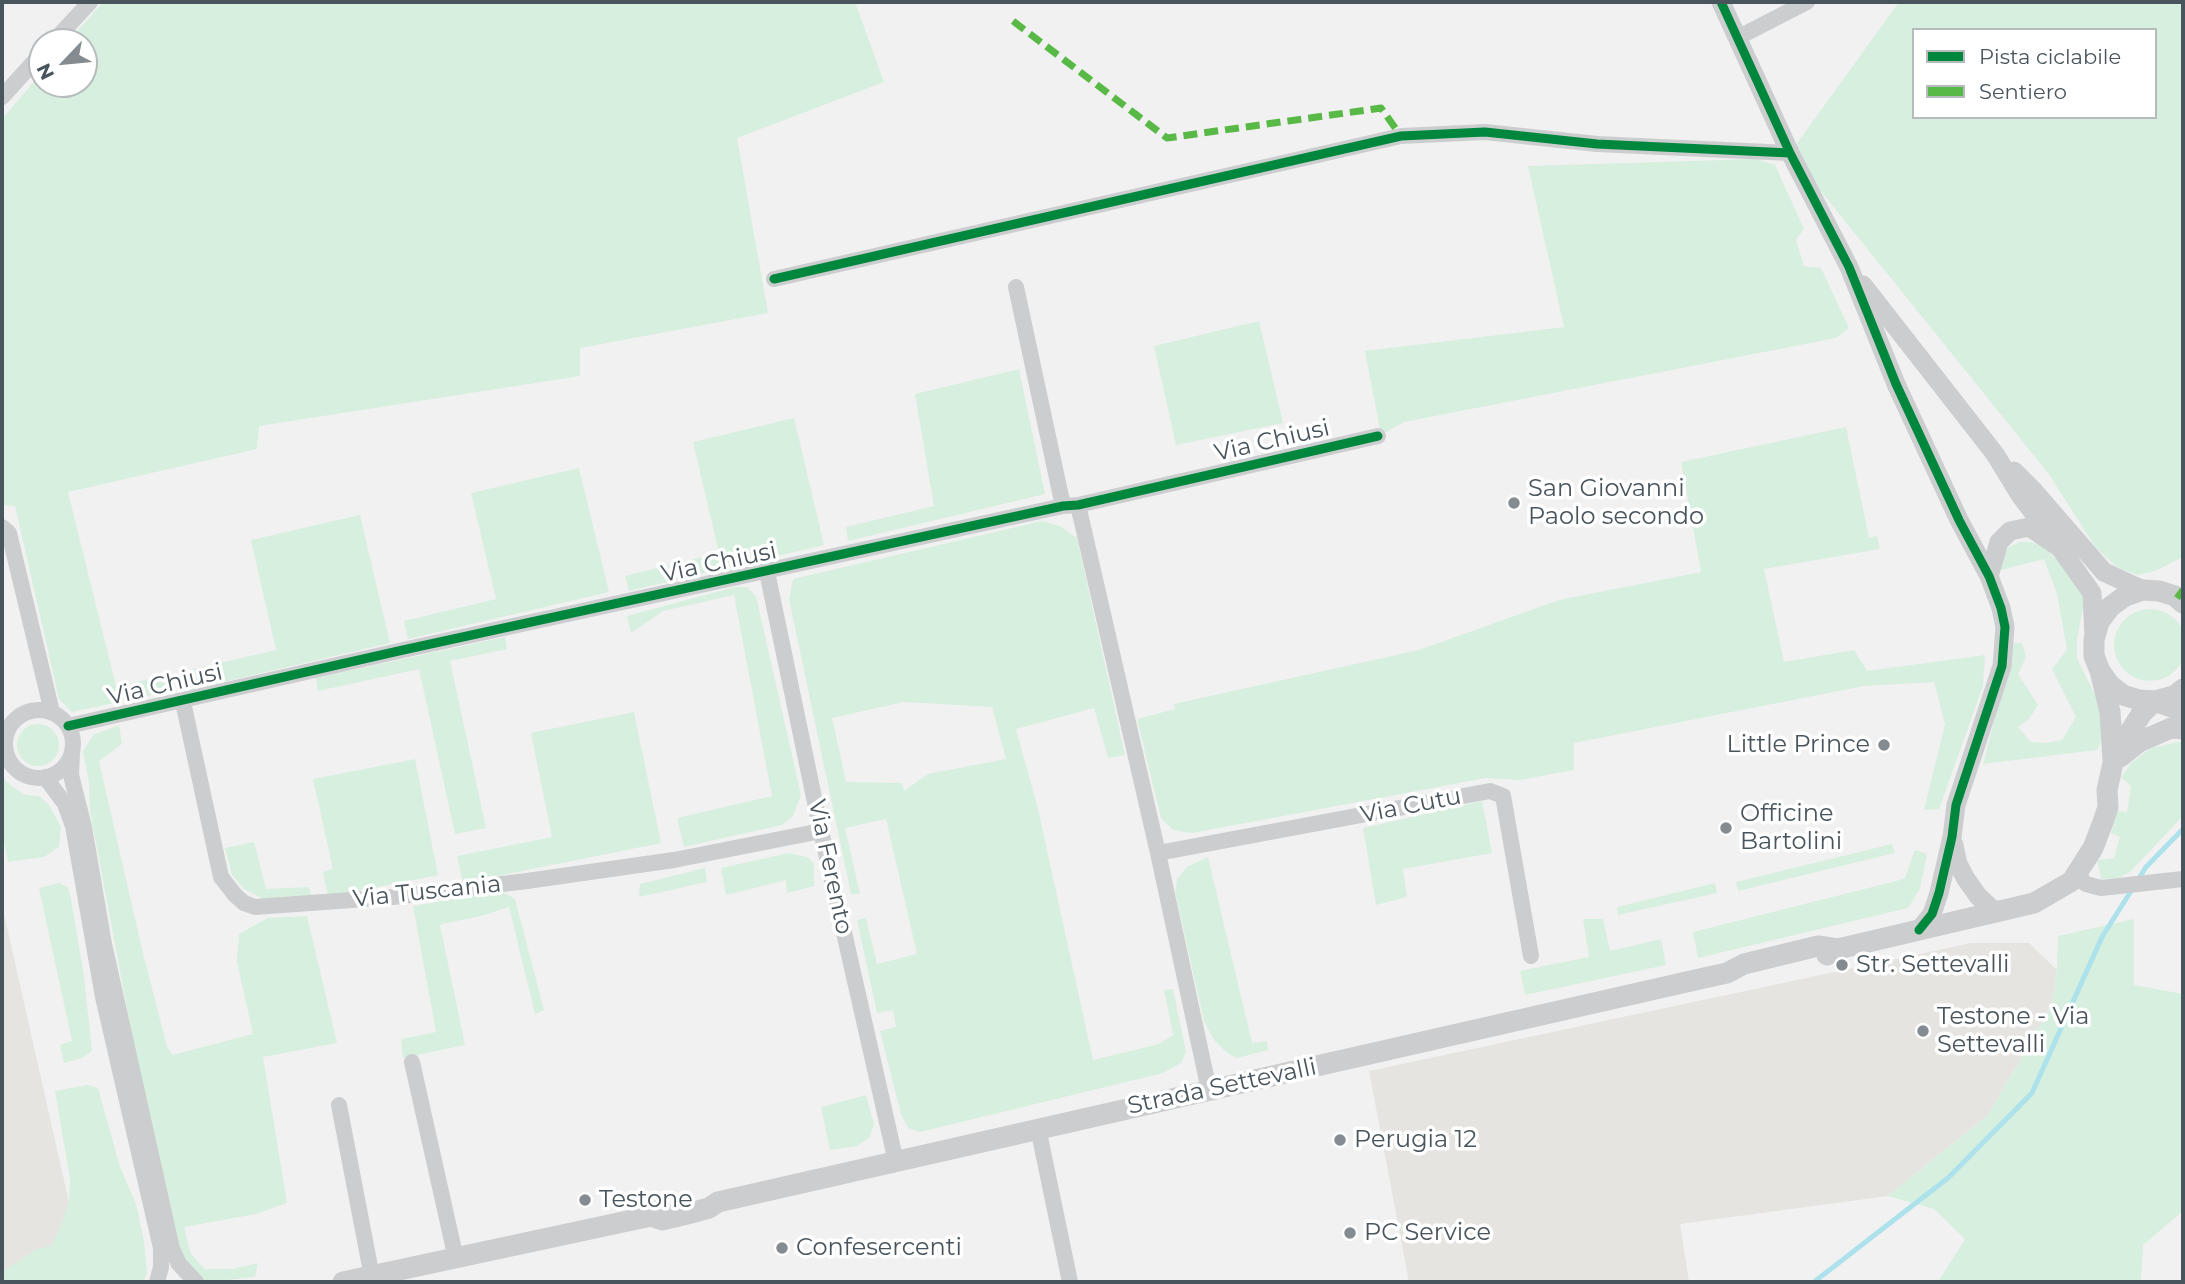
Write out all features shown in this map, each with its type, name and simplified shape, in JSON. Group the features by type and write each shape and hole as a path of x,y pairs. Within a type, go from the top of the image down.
{"main road":[{"path":"2094,640 2099,622 2110,607 2125,596 2143,590 2159,591 2175,596 2183,603"},
{"name":"Strada Settevalli","path":"343,1282 651,1216 660,1210 706,1199 718,1202 1727,973 1744,964 1818,946 1838,949 2034,903 2077,875 2093,848 2108,807 2107,790 2113,762 2110,712 2094,656 2094,640"},
{"path":"2100,671 2110,685 2123,695 2138,700 2155,701 2183,711"},
{"path":"2155,701 2174,696 2183,689"},
{"name":"Strada Settevalli","path":"2113,762 2142,713 2155,701"},
{"path":"2113,762 2139,742 2171,728 2183,729"},
{"name":"Strada Settevalli","path":"2056,890 2082,847 2098,803 2107,790"}],"street":[{"path":"65,28 90,2"},
{"path":"1721,2 1790,153 1849,267 1896,384 1959,520 1989,576 2001,608 2005,627 2002,666 1956,805 1940,893 1932,914 1919,930"},
{"path":"1737,38 1807,2"},
{"path":"2,97 28,69"},
{"path":"775,279 1401,136 1485,132 1597,144 1790,153"},
{"path":"1849,267 1995,453 2020,495 2092,593 2094,640"},
{"path":"1016,287 1158,853 1209,1090"},
{"name":"Via Chiusi","path":"68,726 1378,436"},
{"path":"1995,453 2033,490 2104,572 2143,590"},
{"path":"2,527 9,533 52,712 68,726 74,744 71,775 84,827 104,944 172,1249 179,1264 196,1282"},
{"path":"1989,576 1999,542 2010,531 2029,527 2060,548"},
{"name":"Via Ferento","path":"767,572 821,831 896,1162"},
{"name":"Via Tuscania","path":"183,702 221,877 244,903 255,907 393,897 527,881 674,860 821,831"},
{"path":"52,712 32,711 23,715 9,729 4,739 6,750 16,768 34,778 45,777 62,769 72,753"},
{"path":"45,777 65,804 73,826 103,997 161,1248 158,1282"},
{"name":"Via Cutu","path":"1158,853 1490,791 1503,796 1531,956"},
{"path":"1952,837 1958,864 1966,880 1978,896 1996,912"},
{"path":"2077,875 2086,884 2101,888 2180,879"},
{"path":"412,1062 456,1259"},
{"path":"340,1105 372,1277"},
{"path":"1038,1128 1070,1282"}],"shaded area":[{"path":"2,905 87,1282 2,1282"},
{"path":"1971,943 2029,943 2057,970 2052,1005 1988,1115 1888,1196 1680,1224 1689,1282 1409,1282 1369,1071"}],"green space":[{"path":"103,2 855,2 884,82 737,138 768,313 580,348 580,376 259,426 257,449 68,492 116,686 164,676 170,691 72,712 59,699 15,506 2,505 2,119 28,88 28,98 98,98 98,28 80,28"},
{"path":"1899,2 2183,2 2181,558 2155,571 2137,575 2117,567 2096,548 2048,473 1790,153"},
{"path":"1756,159 1775,165 1804,229 1796,240 1804,266 1821,268 1849,328 1836,338 1404,422 1381,435 1365,351 1564,327 1528,166"},
{"path":"1259,321 1283,423 1176,445 1154,346"},
{"path":"1019,369 1045,494 848,541 846,527 934,506 915,394"},
{"path":"794,418 824,545 629,591 625,576 719,553 693,442"},
{"path":"1846,427 1869,538 1877,536 1880,549 1764,569 1784,662 1854,650 1867,671 1985,655 1983,686 1939,809 1924,810 1945,724 1934,682 1864,686 1574,743 1574,770 1520,780 1486,778 1192,833 1173,830 1161,818 1137,719 1175,709 1174,704 1419,650 1559,600 1701,572 1681,462"},
{"path":"579,468 609,592 408,639 404,621 496,599 471,493"},
{"path":"360,515 390,643 193,689 189,670 276,650 251,540"},
{"path":"1042,521 1060,526 1077,538 1125,755 1108,758 1094,708 1016,729 1038,809 1093,1060 1159,1044 1173,1035 1164,990 1173,989 1186,1052 1181,1063 1163,1073 920,1132 908,1128 901,1114 880,1031 896,1027 893,1010 877,1013 857,920 866,918 877,964 917,954 886,819 845,828 860,894 851,894 789,599 793,579","holes":["904,702 992,707 1006,759 928,774 904,791 902,783 846,782 832,718"]},
{"path":"2019,542 2043,546 2069,572 2085,597 2077,639 2077,658 2096,697 2102,724 2100,745 2097,750 1983,764 2014,643 2022,643 2026,657 2018,674 2038,705 2029,719 2018,727 2031,742 2045,743 2062,740 2076,717 2052,669 2067,650 2057,594 2044,559 2001,570 2001,558 2009,547"},
{"path":"735,587 747,587 756,596 801,795 793,816 782,825 684,847 677,818 772,796 734,595 663,611 631,633 627,616"},
{"path":"2157,609 2176,619 2184,631 2184,659 2176,671 2164,679 2143,681 2124,671 2116,659 2114,638 2124,619 2136,611"},
{"path":"505,637 507,649 450,661 486,828 455,834 419,669 318,691 316,678"},
{"path":"634,712 661,843 463,883 457,856 552,837 531,733"},
{"path":"38,724 53,730 59,745 53,760 38,766 23,760 17,745 23,730"},
{"path":"119,725 122,744 99,761 141,945 167,1047 172,1055 253,1034 237,962 239,934 268,918 307,916 337,1043 263,1057 287,1203 256,1214 184,1227 190,1252 204,1269 233,1269 258,1263 255,1277 208,1282 200,1279 181,1256 137,1062 90,811 89,783 83,751 93,735"},
{"path":"2183,741 2183,816 2131,871 2119,878 2101,879 2097,860 2114,858 2120,837 2111,833 2117,811 2127,812 2131,786 2121,777 2132,762 2151,748"},
{"path":"415,759 438,875 328,897 323,872 333,869 313,779"},
{"path":"2,777 26,795 39,796 49,805 61,827 59,847 44,857 8,862 2,833"},
{"path":"1482,801 1492,853 1403,869 1407,897 1376,905 1363,828"},
{"path":"254,842 266,889 309,887 312,897 268,901 244,889 232,875 225,848"},
{"path":"1892,844 1895,853 1738,891 1736,882"},
{"path":"1915,850 1927,854 1920,889 1908,908 1698,958 1693,932 1900,880 1905,878"},
{"path":"789,853 807,857 814,864 814,886 787,893 786,880 726,895 721,868"},
{"path":"1208,857 1252,1043 1267,1041 1268,1050 1237,1058 1214,1040 1204,1021 1175,892 1177,879 1187,867"},
{"path":"705,868 707,882 639,897 640,884"},
{"path":"59,883 68,887 71,899 84,976 92,1051 82,1058 64,1063 60,1045 72,1041 39,888"},
{"path":"1715,883 1717,893 1618,915 1617,907"},
{"path":"501,891 515,899 544,1010 535,1014 509,907 442,924 440,925 465,1045 403,1058 401,1039 436,1032 413,906"},
{"path":"1583,919 1603,919 1610,951 1661,939 1666,965 1525,995 1520,971 1589,957"},
{"path":"2134,919 2134,985 2183,994 2183,1211 2143,1245 2141,1282 1938,1282 1965,1239 1934,1209 1888,1196 1988,1115 2052,1005 2058,936"},
{"path":"87,1085 98,1088 120,1167 136,1204 147,1274 143,1282 2,1282 2,1272 35,1250 51,1246 60,1228 69,1201 70,1179 55,1091"},
{"path":"866,1095 874,1125 869,1138 857,1146 830,1150 821,1107"}],"waterway":[{"path":"2138,880 2146,867 2183,829"},
{"path":"1814,1282 1948,1178 2032,1093 2102,937 2133,888"}],"marked path":[{"path":"1013,21 1167,138 1381,108 1401,136"},
{"path":"2177,598 2183,590"}],"cycle path":[{"path":"1721,2 1790,153 1849,267 1896,384 1959,520 1989,576 2001,608 2005,627 2002,666 1956,805 1952,837 1939,893 1932,914 1919,930"},
{"path":"774,279 1401,136 1485,132 1597,144 1790,153"},
{"path":"68,726 403,650 1063,506 1078,505 1378,436"}],"place":[{"name":"San Giovanni Paolo secondo","path":"1514,503"},
{"name":"Little Prince","path":"1884,745"},
{"name":"Officine Bartolini","path":"1726,828"},
{"name":"Str. Settevalli","path":"1842,965"},
{"name":"Testone - Via Settevalli","path":"1923,1031"},
{"name":"Perugia 12","path":"1340,1140"},
{"name":"Testone","path":"585,1200"},
{"name":"PC Service","path":"1350,1233"},
{"name":"Confesercenti","path":"782,1248"}]}
